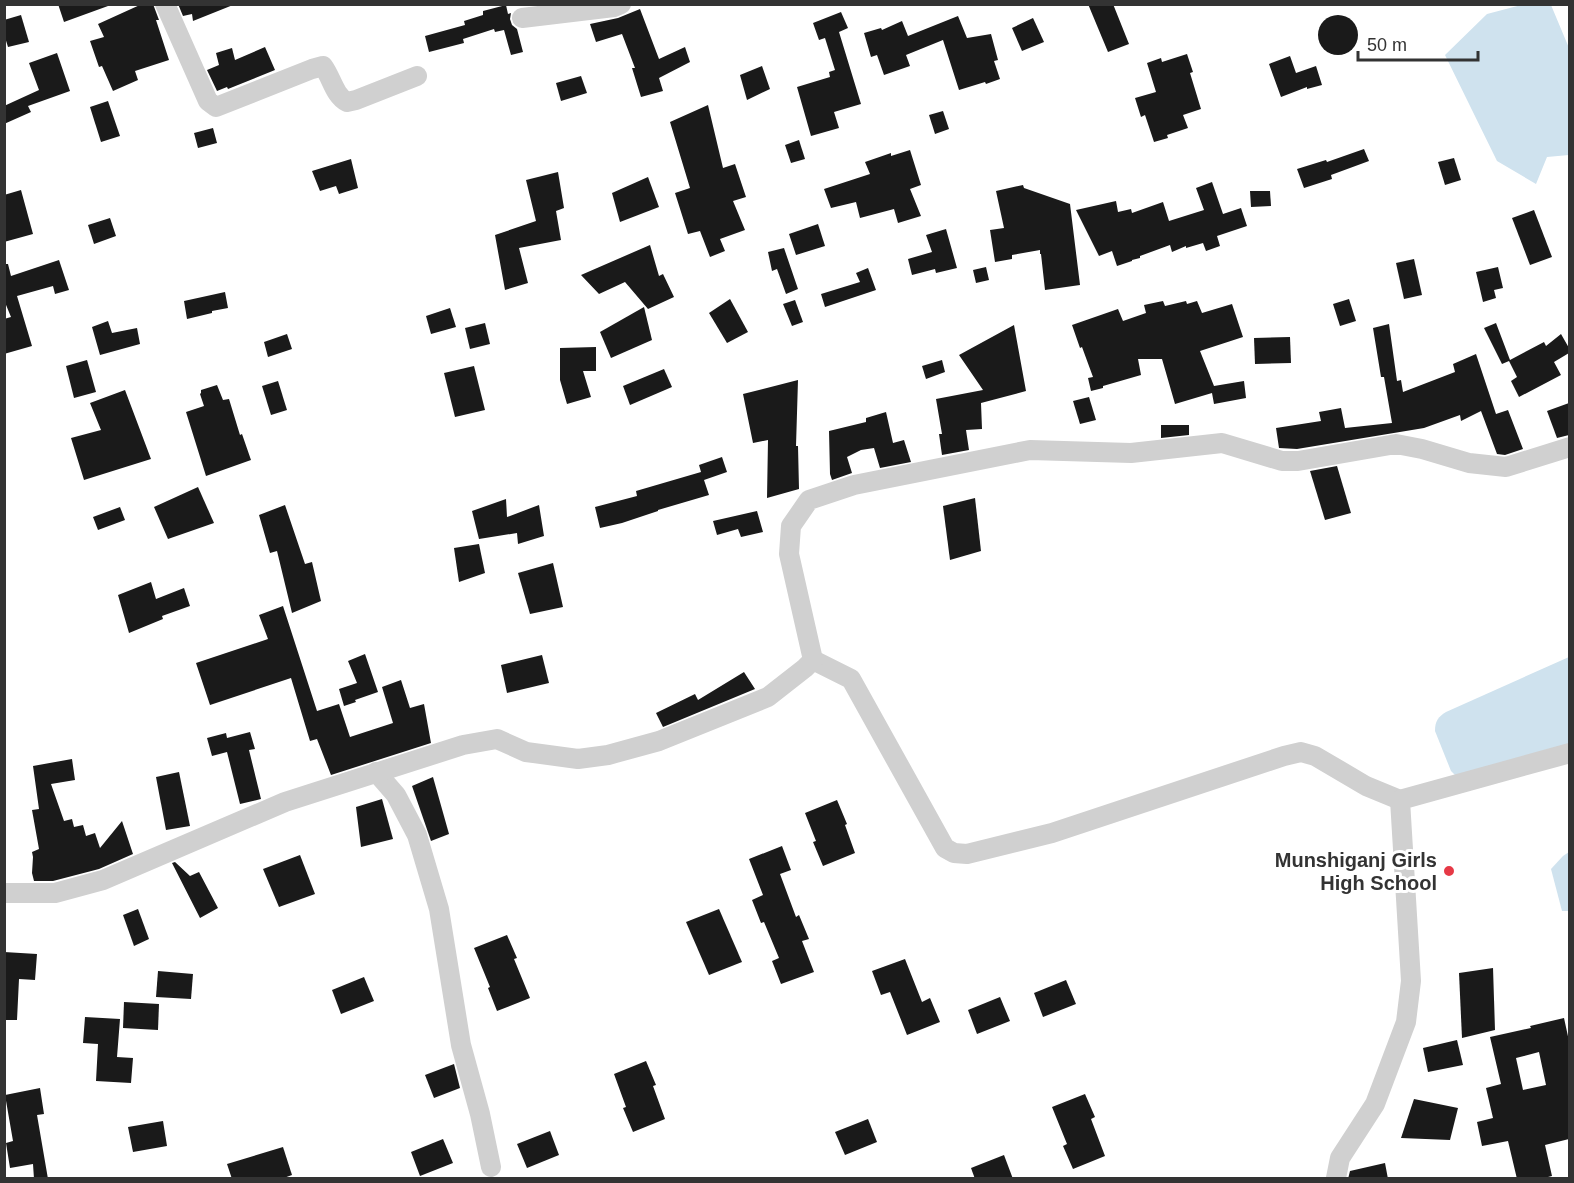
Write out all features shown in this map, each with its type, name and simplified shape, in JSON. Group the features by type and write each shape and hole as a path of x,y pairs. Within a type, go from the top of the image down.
{"street":[{"path":"165,4 208,102 216,107 323,66 339,98 346,102 417,76"},
{"path":"522,18 614,7 621,4"},
{"path":"813,660 789,554 791,526 809,500 854,485 1030,450 1131,453 1222,443 1282,461 1298,461 1396,444 1469,463 1506,467 1569,447"},
{"path":"4,892 55,893 102,880 285,802 463,745 497,739 526,752 578,759 608,755 659,741 768,697 813,660"},
{"path":"813,660 851,679 945,848 954,853 967,854 1052,833 1273,759 1301,752 1316,756 1366,786 1400,800 1569,753"},
{"path":"376,772 396,795 417,835 440,909 461,1045 480,1114 491,1167"},
{"path":"1336,1179 1340,1158 1375,1104 1406,1022 1411,981 1400,800"}],"water":[{"path":"1525,4 1551,5 1569,48 1569,155 1547,157 1536,184 1497,161 1445,55 1487,14"},
{"path":"1569,657 1569,750 1458,778 1451,771 1435,731 1439,718 1446,712"},
{"path":"1569,852 1569,911 1562,911 1551,869"}],"building":[{"path":"58,4 108,4 108,6 64,22"},
{"path":"142,4 153,4 169,60 135,71 138,80 113,91 102,66 99,67 90,41 104,37 98,24"},
{"path":"178,4 233,5 193,21 192,14 183,16"},
{"path":"1088,4 1113,4 1129,44 1108,52"},
{"path":"506,5 508,14 511,13 512,25 517,29 523,52 511,55 504,30 495,32 494,29 463,39 464,43 429,52 425,36 465,25 464,21 483,15 483,11"},
{"path":"640,9 659,59 685,47 690,62 659,78 663,91 641,97 632,68 635,68 622,34 596,42 590,24 618,18"},
{"path":"841,12 848,28 839,32 861,104 834,112 839,128 811,136 797,87 830,77 829,72 835,70 825,38 819,40 813,23"},
{"path":"21,15 29,42 8,47 4,34 4,20"},
{"path":"1338,15 1346,16 1352,21 1357,27 1357,43 1352,49 1346,54 1338,55 1330,54 1324,49 1319,43 1318,35 1319,27 1324,21 1330,16"},
{"path":"958,16 967,38 991,34 998,60 994,61 1000,79 959,90 943,40 906,55 910,66 884,75 877,55 871,57 864,33 881,28 882,30 902,21 908,36"},
{"path":"1033,18 1044,42 1022,51 1012,28"},
{"path":"265,47 275,70 228,89 227,87 217,91 207,70 219,65 216,53 232,48 235,60"},
{"path":"57,53 70,91 28,106 31,112 4,124 4,106 39,90 29,63"},
{"path":"1187,54 1201,109 1183,115 1188,128 1154,142 1145,115 1141,117 1135,98 1156,92 1147,63 1161,58 1162,62"},
{"path":"1290,56 1296,73 1316,66 1322,85 1307,89 1307,87 1281,97 1269,64"},
{"path":"762,66 770,89 747,100 740,75"},
{"path":"581,76 587,93 561,101 556,83"},
{"path":"108,101 120,136 101,142 90,107"},
{"path":"708,105 723,168 735,164 746,197 733,201 745,230 720,239 725,251 710,257 700,231 688,234 675,193 690,188 670,122"},
{"path":"943,111 949,129 935,134 929,115"},
{"path":"213,128 217,143 198,148 194,133"},
{"path":"799,140 805,159 791,163 785,145"},
{"path":"1364,149 1369,161 1331,175 1332,179 1304,188 1297,169 1326,160 1327,162"},
{"path":"910,150 921,185 910,189 921,216 898,223 894,209 860,218 856,202 831,208 824,189 870,174 865,162 891,153 891,156"},
{"path":"1454,158 1461,180 1445,185 1438,162"},
{"path":"351,159 358,188 339,194 336,186 320,191 312,171"},
{"path":"558,172 564,208 556,211 561,240 519,248 528,283 505,290 495,235 536,221 526,180"},
{"path":"648,177 659,207 620,222 612,193"},
{"path":"1212,182 1223,214 1241,208 1247,226 1217,236 1220,246 1206,251 1203,243 1186,248 1186,246 1172,252 1170,245 1117,266 1112,251 1099,256 1076,210 1116,201 1118,212 1131,209 1132,213 1163,202 1169,221 1204,210 1196,188"},
{"path":"1023,185 1024,188 1070,204 1080,285 1045,290 1040,250 1012,255 1012,259 995,262 990,230 1004,228 996,191"},
{"path":"21,190 33,234 4,242 4,195"},
{"path":"1250,191 1270,191 1271,206 1251,207"},
{"path":"1534,210 1552,257 1530,265 1512,218"},
{"path":"110,218 116,236 94,244 88,225"},
{"path":"818,224 825,246 796,255 789,234"},
{"path":"946,229 957,268 936,273 935,269 912,275 908,259 932,252 926,235"},
{"path":"650,245 659,276 663,274 674,297 648,309 625,282 599,294 581,275"},
{"path":"784,248 798,289 786,294 777,269 772,271 768,252"},
{"path":"1414,259 1422,295 1404,299 1396,263"},
{"path":"59,260 69,290 55,294 53,286 17,296 32,346 4,354 4,319 11,317 4,300 4,264 8,264 11,276"},
{"path":"986,267 989,280 976,283 973,270"},
{"path":"1498,267 1503,288 1494,290 1496,298 1483,302 1476,272"},
{"path":"868,268 876,290 825,307 821,294 860,282 856,273"},
{"path":"225,292 228,308 187,319 184,301"},
{"path":"730,299 748,332 727,343 709,313"},
{"path":"1349,299 1356,321 1340,326 1333,304"},
{"path":"795,300 803,322 792,326 783,304"},
{"path":"1163,301 1165,306 1197,301 1202,313 1232,304 1243,337 1200,351 1214,386 1244,381 1246,398 1214,404 1212,393 1175,404 1162,359 1138,359 1141,375 1091,391 1088,378 1093,377 1072,325 1118,309 1123,321 1146,313 1144,305"},
{"path":"644,307 652,340 611,358 600,332"},
{"path":"450,308 456,327 431,334 426,316"},
{"path":"108,321 112,333 137,328 140,344 100,355 92,327"},
{"path":"485,323 490,344 470,349 465,328"},
{"path":"1496,323 1510,360 1544,342 1546,346 1561,334 1569,348 1569,353 1554,362 1561,375 1519,397 1511,381 1517,377 1509,361 1502,364 1484,328"},
{"path":"1389,324 1397,381 1401,380 1403,392 1455,372 1453,364 1476,354 1496,414 1508,410 1523,449 1505,455 1497,454 1481,411 1461,421 1460,415 1424,428 1297,449 1279,448 1276,428 1321,421 1319,412 1341,408 1345,428 1392,423 1373,328"},
{"path":"1014,325 1026,391 981,403 982,429 966,430 969,450 942,455 939,434 942,434 936,399 983,390 959,355"},
{"path":"287,334 292,349 268,357 264,342"},
{"path":"1290,337 1291,363 1255,364 1254,338"},
{"path":"596,347 596,371 583,371 591,397 567,404 560,380 560,348"},
{"path":"87,360 96,392 74,398 66,366"},
{"path":"942,360 945,372 926,379 922,366"},
{"path":"474,366 485,410 455,417 444,373"},
{"path":"664,369 672,387 630,405 623,386"},
{"path":"798,380 796,446 798,446 799,489 767,498 768,440 753,443 743,394"},
{"path":"278,381 287,410 271,415 262,386"},
{"path":"217,385 223,400 229,399 240,435 242,434 251,460 206,476 186,412 204,406 201,390"},
{"path":"125,390 151,459 84,480 71,438 101,430 90,403"},
{"path":"1089,397 1096,420 1080,424 1073,401"},
{"path":"1569,403 1569,435 1557,438 1547,411"},
{"path":"886,412 893,443 904,440 911,462 880,468 874,448 861,450 847,457 852,473 832,480 829,431 866,422 866,418"},
{"path":"1161,425 1189,425 1189,435 1161,438"},
{"path":"722,457 727,472 704,480 709,495 600,528 595,507 637,496 636,491 701,472 699,465"},
{"path":"1337,466 1351,513 1325,520 1310,471"},
{"path":"198,487 214,523 168,539 154,507"},
{"path":"975,498 981,551 950,560 943,506"},
{"path":"506,499 507,517 539,505 544,536 518,544 517,533 479,539 472,511"},
{"path":"285,505 305,564 312,562 321,601 292,613 277,551 270,553 259,515"},
{"path":"120,507 125,520 98,530 93,517"},
{"path":"757,511 763,532 741,537 738,529 717,535 713,521"},
{"path":"479,544 485,573 459,582 454,548"},
{"path":"553,563 563,607 530,614 518,573"},
{"path":"151,582 156,599 184,588 190,606 162,616 163,619 129,633 118,595"},
{"path":"283,606 317,711 339,704 350,737 393,723 382,687 401,680 410,708 424,704 431,743 331,775 317,739 310,741 291,678 210,705 196,663 268,639 259,615"},
{"path":"365,654 378,692 344,706 339,689 357,683 348,661"},
{"path":"542,655 549,683 507,693 501,665"},
{"path":"744,672 755,689 663,727 656,713 695,694 698,700"},
{"path":"250,732 255,749 249,750 261,799 240,804 227,752 212,756 207,738 226,733 227,738"},
{"path":"72,759 75,780 51,784 64,821 72,819 74,827 83,825 86,836 95,833 100,848 122,821 133,854 99,869 53,881 34,881 32,852 39,849 32,810 39,809 33,766"},
{"path":"179,772 190,826 166,830 156,777"},
{"path":"433,777 449,834 431,841 412,786"},
{"path":"382,799 393,839 361,847 356,807"},
{"path":"837,800 855,853 823,866 805,813"},
{"path":"782,846 791,870 780,874 796,917 799,915 809,939 802,941 814,972 781,984 772,961 779,958 752,900 763,895 749,859"},
{"path":"300,855 315,894 279,907 263,869"},
{"path":"175,862 190,876 199,872 218,908 200,918 172,863"},
{"path":"138,909 149,939 134,946 123,915"},
{"path":"719,909 742,962 709,975 686,922"},
{"path":"507,935 530,998 497,1011 474,948"},
{"path":"4,952 37,954 35,980 19,979 17,1020 4,1020"},
{"path":"905,959 922,1002 930,998 940,1022 907,1035 890,992 881,995 872,971"},
{"path":"1493,968 1495,1030 1462,1038 1459,973"},
{"path":"158,971 193,974 191,999 156,997"},
{"path":"364,977 374,1001 341,1014 332,990"},
{"path":"1066,980 1076,1004 1043,1017 1034,993"},
{"path":"1000,997 1010,1021 977,1034 968,1010"},
{"path":"124,1002 159,1004 158,1030 123,1028"},
{"path":"85,1017 120,1019 117,1057 133,1058 131,1083 96,1081 98,1044 83,1043"},
{"path":"1564,1018 1569,1041 1569,1139 1545,1145 1552,1176 1540,1179 1517,1179 1508,1141 1482,1146 1477,1122 1493,1118 1486,1088 1501,1084 1490,1037 1531,1028 1530,1026","holes":["1539,1052 1546,1085 1523,1090 1516,1058"]},
{"path":"1457,1040 1463,1065 1428,1072 1423,1048"},
{"path":"646,1061 656,1085 653,1086 665,1119 633,1132 623,1108 626,1107 614,1074"},
{"path":"454,1064 460,1088 434,1098 425,1075"},
{"path":"40,1088 44,1114 37,1115 48,1179 34,1179 33,1164 10,1168 6,1143 13,1141 5,1095"},
{"path":"1085,1094 1095,1117 1091,1119 1105,1156 1073,1169 1063,1146 1067,1144 1052,1107"},
{"path":"1414,1099 1458,1108 1450,1140 1401,1138"},
{"path":"868,1119 877,1142 845,1155 835,1132"},
{"path":"163,1121 167,1146 133,1152 128,1127"},
{"path":"550,1131 559,1155 527,1168 517,1144"},
{"path":"443,1139 453,1163 420,1176 411,1152"},
{"path":"283,1147 292,1175 281,1179 232,1179 227,1164"},
{"path":"1004,1155 1013,1179 975,1179 971,1168"},
{"path":"1385,1163 1388,1179 1348,1179 1350,1171"}],"place":[{"name":"Munshiganj Girls High School","path":"1449,871"}]}
